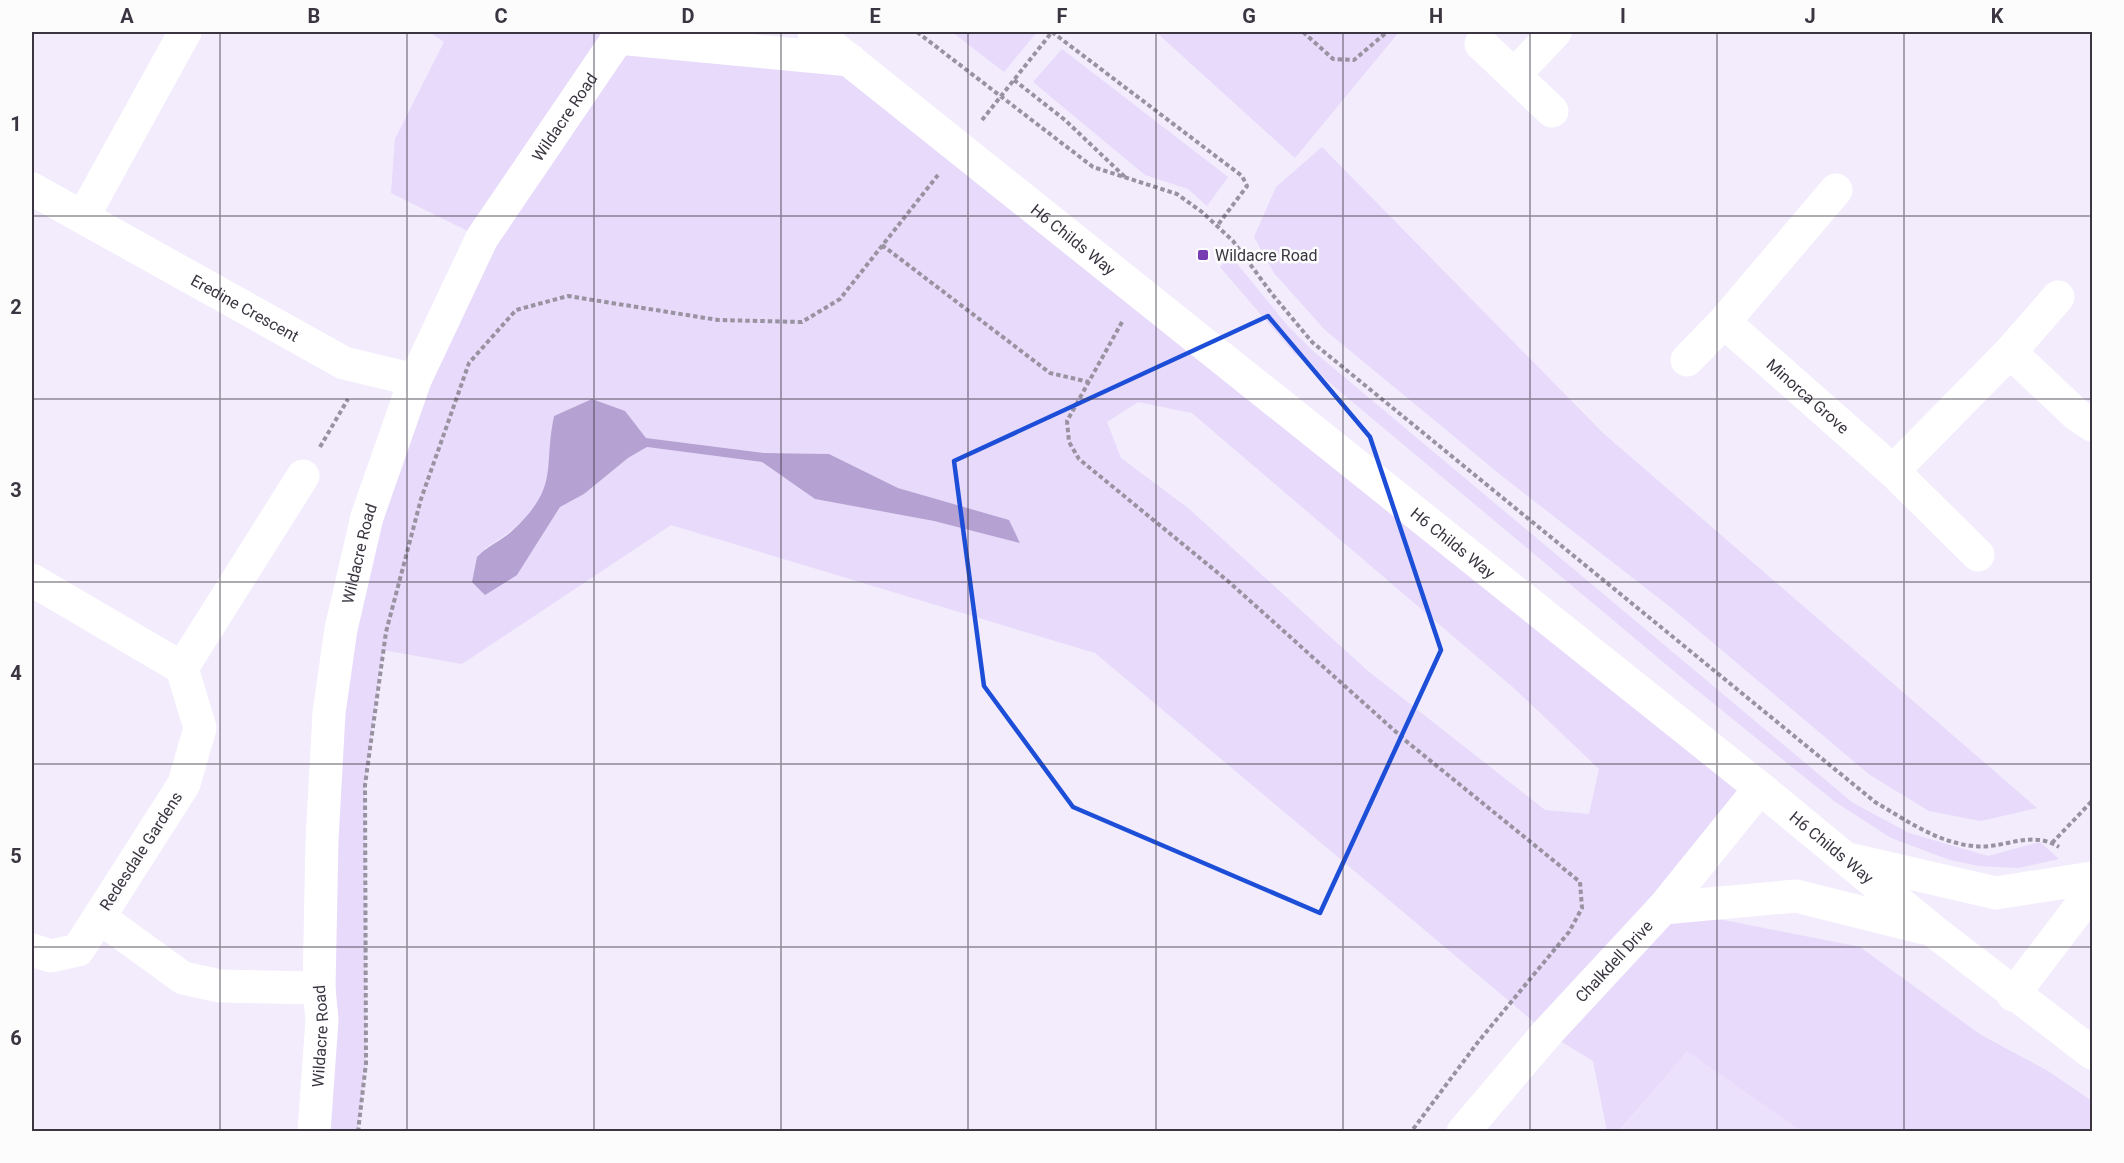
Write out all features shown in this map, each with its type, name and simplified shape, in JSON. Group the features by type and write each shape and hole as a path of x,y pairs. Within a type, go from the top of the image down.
{"street":[{"path":"82,217 185,32"},
{"name":"H6 Childs Way","path":"814,32 1760,788 2013,995 2092,1053"},
{"path":"1514,75 1555,32"},
{"name":"Wildacre Road","path":"314,1131 322,1020 319,988 322,840 328,724 341,629 367,517 415,380 482,238 620,35 850,60"},
{"path":"1481,44 1552,111"},
{"name":"Eredine Crescent","path":"32,189 344,363 415,380"},
{"path":"1687,360 1724,322 1836,190"},
{"path":"1893,471 2010,352 2058,297"},
{"name":"Minorca Grove","path":"1724,322 1893,471 1978,555"},
{"path":"2010,352 2077,416 2092,425"},
{"path":"32,580 182,668 303,476"},
{"name":"Redesdale Gardens","path":"32,950 51,956 78,950 184,783 200,728 182,668"},
{"name":"Chalkdell Drive","path":"1463,1131 1547,1033 1663,908 1760,788"},
{"path":"1845,858 1996,893 2092,878"},
{"path":"2013,995 2092,891"},
{"path":"1663,908 1796,896 1931,929"},
{"path":"99,917 183,978 220,986 319,988"}],"path":[{"path":"916,32 1093,167 1177,194 1233,241 1272,294 1312,342 1858,789 1939,838 1974,847 2034,838 2052,843 2068,853"},
{"path":"977,126 1052,32 1242,176 1247,186 1216,226"},
{"path":"1303,32 1333,59 1354,60 1387,32"},
{"path":"1014,80 1065,120 1129,180"},
{"path":"358,1131 366,1063 365,785 386,632 421,499 469,363 516,310 568,296 718,320 802,322 840,299 941,172"},
{"path":"882,245 1050,373 1089,382"},
{"path":"1138,289 1067,421 1069,442 1079,459 1229,582 1406,741 1580,882 1582,908 1569,932 1478,1042 1411,1131"},
{"path":"303,476 367,368"},
{"path":"2052,843 2092,801"}],"highlighted area":[{"path":"1268,316 1370,437 1441,650 1320,913 1073,807 984,686 954,461"}],"shaded area":[{"path":"429,32 622,32 850,60 1760,788 1663,908 1860,947 1981,1035 2048,1071 2092,1101 2092,1131 1801,1131 1687,1051 1619,1131 1607,1131 1593,1061 1547,1033 1095,653 671,525 462,664 383,650 365,785 366,1063 358,1131 314,1132 341,629 482,238 391,193 395,139 444,42","holes":["592,399 622,414 646,438 764,453 829,454 898,488 1008,520 1020,542 934,521 815,499 762,462 647,447 628,458 584,494 560,507 517,575 484,549 522,521 538,503 544,492 549,473 554,416","1138,402 1192,413 1516,690 1599,769 1589,814 1545,810 1368,671 1188,508 1121,458 1107,422"]},
{"path":"952,32 1037,32 1004,72"},
{"path":"1156,32 1399,32 1295,158"},
{"path":"1062,49 1228,177 1207,206 1188,189 1145,175 1033,82"},
{"path":"1322,147 1603,433 2037,808 1981,821 1929,811 1870,775 1674,610 1502,476 1325,330 1274,273 1254,237 1276,187"},
{"path":"1230,255 1287,325 1313,351 1853,803 1909,833 1988,856 2040,842 2059,859 2018,868 1979,866 1950,860 1891,838 1834,801 1687,682 1294,353 1220,267"},
{"path":"592,399 625,411 646,438 764,453 829,454 898,488 1009,520 1020,543 934,521 815,499 762,462 647,447 628,458 584,494 560,507 517,575 485,595 472,582 477,557 514,529 538,501 547,476 554,416"},
{"path":"1687,1050 1801,1131 1619,1132"}],"place":[{"name":"Wildacre Road","path":"1203,255"}]}
